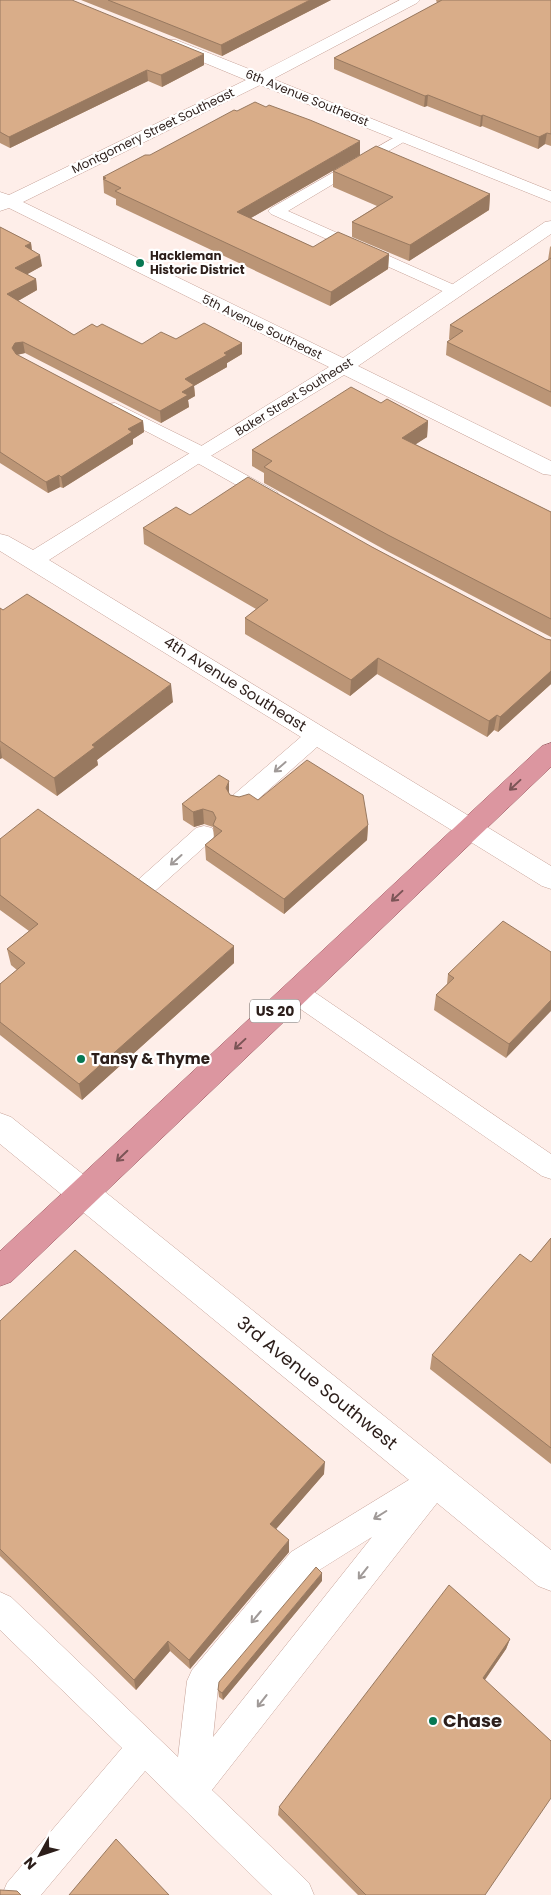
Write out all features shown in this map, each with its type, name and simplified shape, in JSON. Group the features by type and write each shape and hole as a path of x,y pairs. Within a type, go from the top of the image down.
{"highway":[{"name":"US 20","path":"0,1272 551,752"}],"street":[{"name":"Montgomery Street Southeast","path":"3,201 260,79 412,0"},
{"name":"6th Avenue Southeast","path":"152,36 551,197"},
{"name":"5th Avenue Southeast","path":"3,201 551,469"},
{"name":"Baker Street Southeast","path":"33,560 200,454 343,368 551,226"},
{"name":"4th Avenue Southeast","path":"0,542 33,560 551,879"},
{"name":"3rd Avenue Southwest","path":"0,1126 551,1574"}],"lane":[{"path":"402,137 276,211 455,291"},
{"path":"100,400 200,454 284,504"},
{"path":"240,803 317,735"},
{"path":"147,885 204,834"},
{"path":"295,992 551,1168"},
{"path":"190,1792 436,1480"},
{"path":"190,1792 203,1681 302,1563 436,1480"},
{"path":"0,1608 297,1895"},
{"path":"19,1895 144,1747"}],"building":[{"path":"0,0 72,0 204,54 161,75 147,70 9,137 0,132"},
{"path":"108,0 310,0 221,45"},
{"path":"442,0 551,0 551,134 547,133 539,137 428,95 425,96 334,58"},
{"path":"255,102 266,107 269,105 310,120 360,141 237,212 313,247 338,232 389,254 331,292 115,191 121,188 103,179 106,178 103,177 145,155 150,155 234,110 237,111"},
{"path":"376,146 490,194 410,245 352,222 393,197 333,171"},
{"path":"0,227 31,243 25,246 40,255 15,268 36,279 7,294 74,335 92,324 97,327 102,324 142,344 161,332 176,339 204,323 242,343 224,353 227,355 185,379 194,385 182,392 188,395 160,411 23,342 15,343 12,348 16,354 143,421 128,429 132,432 61,477 59,475 46,482 0,452"},
{"path":"551,258 551,392 447,342 463,331 450,325"},
{"path":"351,387 381,403 387,399 428,421 402,438 551,512 551,619 388,535 264,467 272,461 252,450"},
{"path":"248,477 372,547 551,640 551,671 500,717 497,715 489,721 378,658 351,680 245,618 268,600 143,528 176,507 190,515"},
{"path":"27,594 171,684 92,745 95,747 54,778 0,741 0,608 3,610"},
{"path":"307,760 363,795 368,825 284,899 205,845 222,831 213,825 216,818 213,812 203,809 193,812 182,804 219,775 229,781 226,788 230,795 239,797 249,794 258,800"},
{"path":"38,809 234,946 79,1084 0,1022 0,984 25,963 7,949 38,924 0,895 0,839"},
{"path":"503,921 551,952 551,1000 509,1044 436,995 454,978 448,974"},
{"path":"551,1238 551,1448 432,1355 520,1254 531,1262"},
{"path":"75,1250 325,1462 270,1524 289,1540 189,1660 168,1641 134,1680 0,1549 0,1321"},
{"path":"316,1567 322,1573 222,1693 218,1690 219,1682"},
{"name":"Chase","path":"449,1585 510,1639 483,1678 551,1741 551,1798 485,1895 366,1895 279,1807"},
{"path":"116,1839 169,1895 69,1895"},
{"path":"0,1890 17,1891 21,1895 0,1895"}],"place":[{"name":"Hackleman Historic District","path":"140,263"},
{"name":"Tansy & Thyme","path":"81,1059"},
{"name":"Chase","path":"433,1721"}]}
